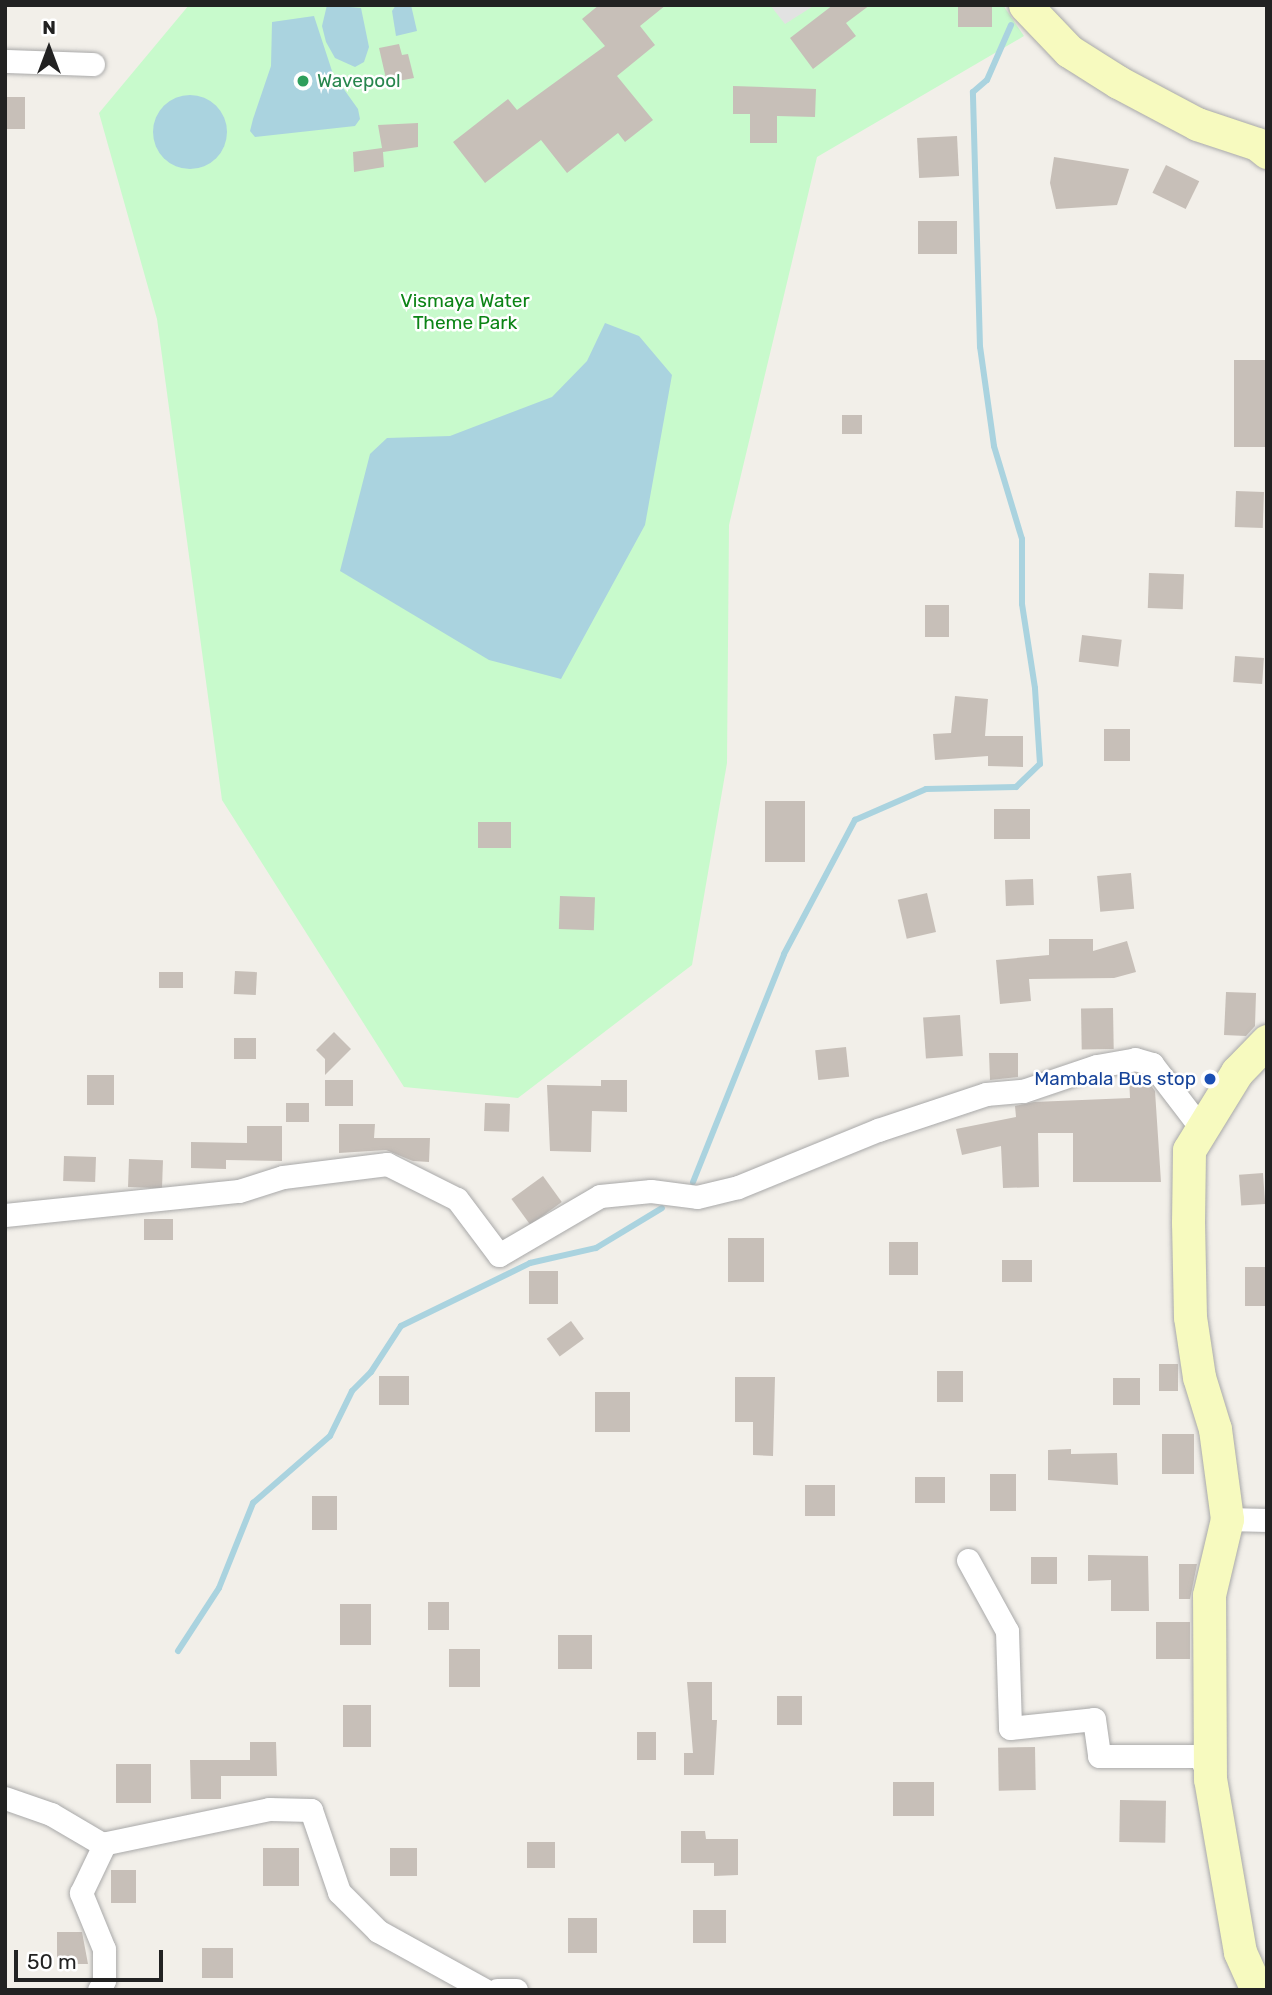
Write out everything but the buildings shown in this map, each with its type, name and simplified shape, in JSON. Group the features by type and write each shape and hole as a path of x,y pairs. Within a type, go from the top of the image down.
{"main road":[{"path":"1025,5 1069,51 1118,82 1197,124 1257,144 1267,152"},
{"path":"1257,1990 1240,1952 1210,1779 1209,1595 1227,1519 1215,1429 1199,1377 1190,1317 1189,1150 1237,1072 1267,1041"}],"street":[{"path":"5,61 93,64"},
{"path":"5,1215 239,1191 283,1177 387,1164 457,1199 499,1255 600,1196 651,1191 697,1197 738,1187 878,1130 986,1094 1023,1091 1097,1066 1135,1059 1152,1064 1201,1128"},
{"path":"1227,1519 1267,1520"},
{"path":"968,1560 1007,1631 1010,1728 1094,1719 1099,1756 1200,1756 1210,1779"},
{"path":"5,1798 51,1814 105,1843 269,1809 311,1810 339,1892 378,1931 485,1990"},
{"path":"99,1990 104,1980 104,1948 81,1893 105,1843"},
{"path":"497,1990 516,1990"}],"green space":[{"name":"Vismaya Water Theme Park","path":"189,5 1003,5 1024,36 817,157 729,525 727,763 692,965 518,1098 404,1087 222,800 157,319 99,113"}],"shaded area":[{"path":"770,5 815,5 785,24"}],"water":[{"path":"327,5 361,8 369,47 364,62 355,67 335,58 326,42 322,26"},
{"path":"396,5 411,5 417,31 396,36 392,11"},
{"name":"Wavepool","path":"314,16 333,74 358,109 360,119 355,126 255,137 250,131 271,66 272,22"},
{"path":"183,95 197,95 211,101 221,111 227,132 221,153 211,163 197,169 183,169 169,163 159,153 153,139 153,125 159,111 169,101"},
{"path":"605,323 639,336 672,375 645,525 561,679 489,660 340,571 370,454 387,438 450,436 552,397 587,361"}],"waterway":[{"path":"693,1182 784,954 855,820 926,789 1016,787 1040,764 1035,688 1022,604 1022,539 994,446 980,347 973,92 987,80 1011,25"},
{"path":"178,1651 219,1588 253,1503 330,1436 352,1391 371,1372 401,1326 530,1263 596,1248 662,1208"}],"place":[{"name":"Wavepool","path":"303,81"},
{"name":"Mambala Bus stop","path":"1210,1079"}]}
